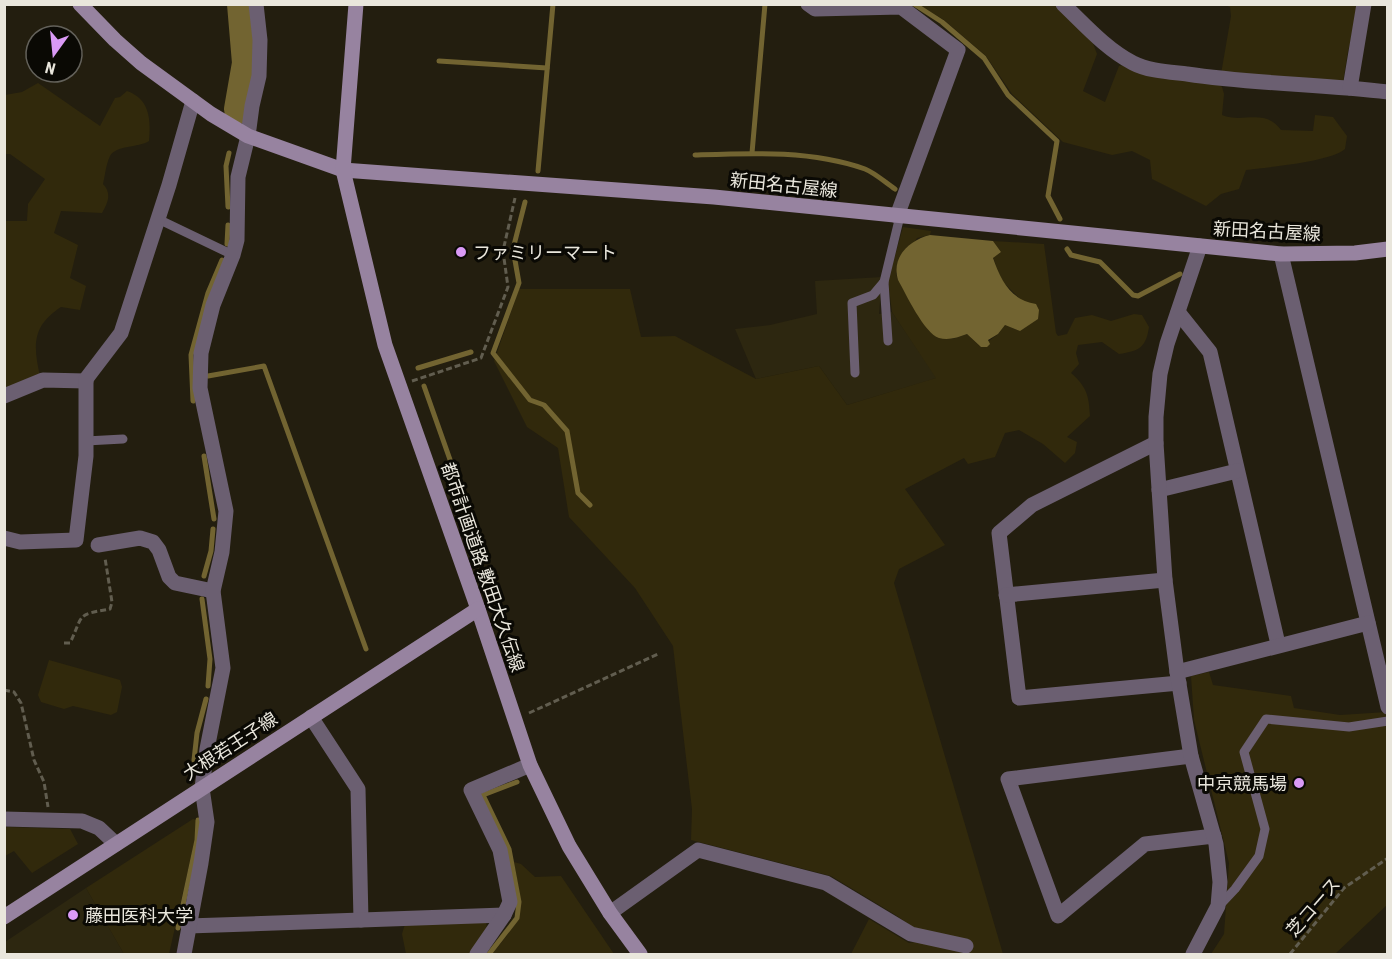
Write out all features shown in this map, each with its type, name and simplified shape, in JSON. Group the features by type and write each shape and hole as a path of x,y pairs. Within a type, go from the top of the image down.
{"street":[{"name":"新田名古屋線","path":"80,4 141,63 193,101 248,136 343,170 714,197 1281,254 1355,253 1388,249"},
{"path":"184,954 207,822 202,788 223,668 213,591 222,552 226,511 200,388 201,353 213,305 237,240 238,177 259,76 260,40 256,4"},
{"path":"343,170 356,4"},
{"path":"808,4 815,9 901,7 958,50 899,216"},
{"path":"1063,4 1105,45 1134,64 1221,79 1388,92"},
{"path":"1350,88 1365,4"},
{"path":"4,538 20,542 76,540 86,441 86,381 121,333 193,101"},
{"name":"都市計画道路 敷田大久伝線","path":"343,170 385,345 530,765 569,846 610,914 640,954"},
{"path":"1193,954 1218,906 1220,882 1214,836 1191,756 1178,677 1165,580 1156,417 1160,374 1200,246"},
{"path":"1281,254 1388,707"},
{"path":"1178,312 1210,352 1278,645"},
{"path":"4,396 43,380 86,381"},
{"path":"1156,443 1032,504 999,533 1018,698 1178,677 1278,645 1368,623"},
{"path":"1159,490 1238,471"},
{"path":"100,545 140,538 153,542 159,550 169,577 175,583 213,591"},
{"path":"1006,595 1165,580"},
{"name":"大根若王子線","path":"4,917 478,609"},
{"path":"311,717 358,789 361,920"},
{"path":"1191,756 1008,779 1058,916 1145,844 1214,836"},
{"path":"477,954 504,915 510,902 500,850 471,790 530,765"},
{"path":"4,819 82,821 92,824 116,844"},
{"path":"610,914 698,850 826,883 911,934 966,946"},
{"path":"188,926 504,915"}],"lane":[{"path":"888,341 884,282 899,216"},
{"path":"158,219 233,255"},
{"path":"855,373 852,303 873,295 884,282"},
{"path":"86,441 123,439"},
{"path":"1218,906 1236,890 1259,856 1265,829 1244,752 1266,718 1349,727 1388,721"}],"path":[{"path":"399,386 481,358 508,287 503,251 518,183"},
{"path":"64,643 70,643 79,619 83,615 110,609 112,602 100,545"},
{"path":"514,719 658,654"},
{"path":"4,690 14,692 21,703 34,760 45,782 51,820"},
{"name":"芝コース","path":"1290,954 1344,888 1388,858"}],"shaded area":[{"path":"919,5 1058,5 1091,38 1097,54 1083,91 1105,102 1119,66 1124,65 1217,83 1222,87 1224,94 1222,115 1268,119 1281,130 1313,131 1315,115 1333,117 1347,136 1345,149 1337,154 1313,161 1246,170 1239,189 1221,194 1206,206 1152,179 1150,160 1132,151 1112,155 1063,142 1012,94 986,56 944,20"},
{"path":"1225,5 1360,5 1348,51 1343,82 1221,74 1231,16 1230,7"},
{"path":"39,84 100,126 115,98 127,91 145,105 150,125 149,141 122,148 110,156 103,184 108,198 102,213 61,211 54,233 78,245 70,278 86,286 80,310 61,307 44,321 36,346 40,376 5,392 5,221 27,221 28,204 45,179 10,154 5,154 5,95 22,92"},
{"path":"903,227 931,231 930,235 917,238 896,273 929,331 952,339 967,334 981,347 998,334 1005,325 1020,331 1023,302 1001,280 993,257 1001,252 993,241 1044,244 1058,336 1067,334 1075,318 1092,315 1111,321 1134,314 1142,315 1149,327 1144,344 1132,351 1119,354 1102,342 1078,345 1076,353 1079,364 1071,373 1086,392 1090,416 1067,437 1077,442 1075,453 1065,463 1043,444 1019,430 1005,433 995,457 968,464 964,458 905,489 945,545 899,569 894,583 1003,954 851,954 869,919 909,943 928,940 894,914 831,876 691,840 692,809 673,646 635,588 569,517 558,448 527,427 494,361 519,289 630,289 641,337 675,336 756,379 819,366 847,405 936,378 892,312 888,281"},
{"path":"930,235 993,241 1001,252 993,258 1003,281 1019,298 1036,304 1039,310 1038,319 1020,331 1005,325 998,334 988,340 990,344 987,347 981,347 967,334 946,339 933,335 927,329 898,280 897,271 897,264 904,250 909,245"},
{"path":"882,277 879,314 892,312 937,378 847,405 819,366 756,379 735,329 770,325 817,314 815,281"},
{"path":"49,660 120,680 122,687 117,712 111,715 73,706 64,709 41,702 38,695"},
{"name":"中京競馬場","path":"1209,672 1213,685 1291,696 1294,708 1340,715 1387,712 1387,905 1335,954 1211,954 1224,934 1229,863 1194,720 1191,676"},
{"path":"193,819 196,820 195,839 169,954 124,954 86,888"},
{"path":"5,827 70,829 78,844 32,873 14,851 5,856"},
{"path":"514,862 521,864 535,877 561,876 614,954 492,954 511,930 519,912 519,892"},
{"name":"藤田医科大学","path":"86,888 124,954 5,954 5,942"},
{"path":"486,921 487,929 469,954 406,954 402,934 405,924"}],"waterway":[{"path":"239,109 247,63 242,4"},
{"path":"538,171 553,4"},
{"path":"752,153 765,4"},
{"path":"914,4 942,22 984,58 1008,95 1057,141 1048,196 1060,219"},
{"path":"439,61 547,68"},
{"path":"228,207 226,166 229,153"},
{"path":"695,155 781,154 824,159 865,169 895,189"},
{"path":"525,202 513,249 519,283 493,353 530,400 544,405 567,431 578,493 590,505"},
{"path":"227,244 228,225"},
{"path":"1067,249 1071,255 1100,262 1133,295 1138,296 1180,274"},
{"path":"193,401 191,355 208,293 222,260"},
{"path":"418,368 471,352"},
{"path":"208,376 264,366 366,649"},
{"path":"424,386 484,556"},
{"path":"204,456 214,519"},
{"path":"204,576 211,551 213,529"},
{"path":"202,599 210,659 208,686"},
{"path":"194,760 197,733 206,699"},
{"path":"489,954 517,918 519,902 509,849 483,795 517,782"},
{"path":"178,928 197,840 198,820"}],"place":[{"name":"ファミリーマート","path":"461,252"},
{"name":"中京競馬場","path":"1299,783"},
{"name":"藤田医科大学","path":"73,915"}]}
